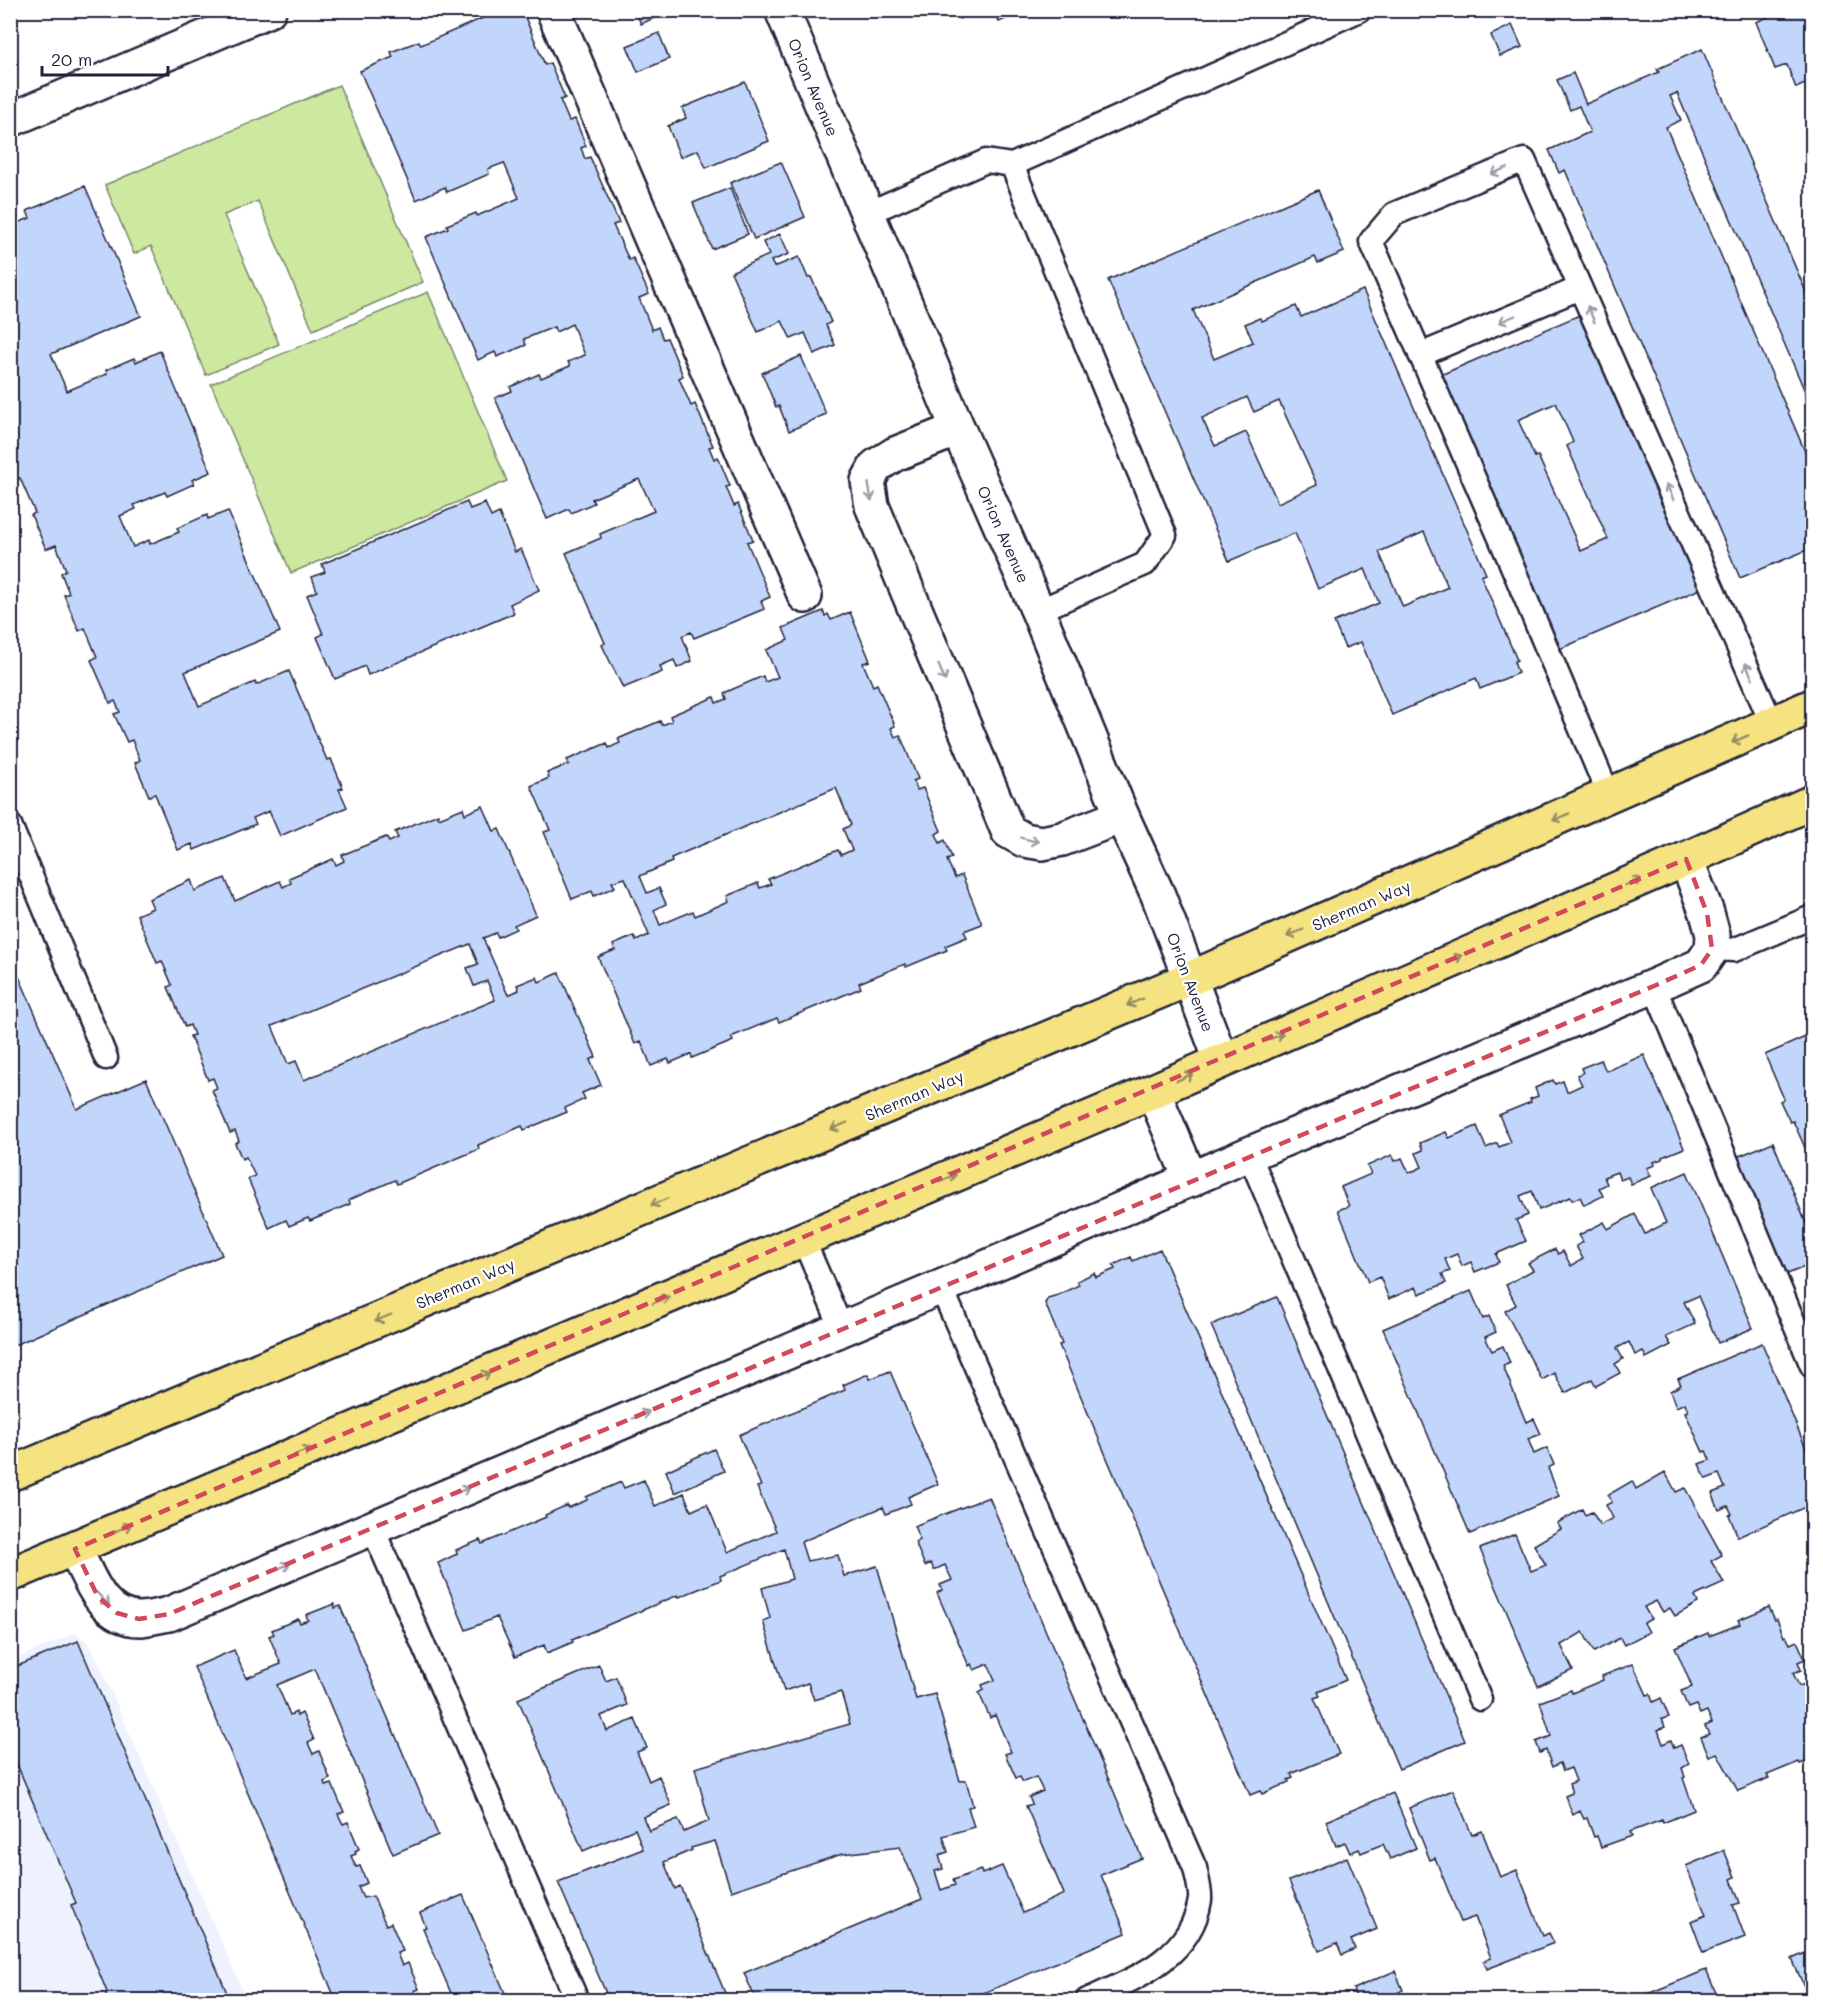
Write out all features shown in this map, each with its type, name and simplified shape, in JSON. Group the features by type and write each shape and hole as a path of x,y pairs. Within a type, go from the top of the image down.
{"main road":[{"name":"Sherman Way","path":"10,1474 1189,979 1812,706"},
{"path":"10,1575 1153,1091 1812,802"}],"street":[{"path":"10,120 269,10"},
{"path":"553,10 805,596"},
{"name":"Orion Avenue","path":"782,10 958,429 1038,611 1122,816 1158,895 1221,1060"},
{"path":"958,429 886,460 876,466 868,481 872,506 1008,831 1024,840 1042,843 1062,839 1122,816"},
{"path":"75,1549 98,1597 117,1612 139,1619 169,1614 1249,1154 1654,986 1701,965 1712,949 1713,935 1710,924 1686,859"},
{"path":"1153,1091 1191,1180"}],"lane":[{"path":"868,213 986,161 1012,165 1360,10"},
{"path":"1609,796 1371,241 1394,214 1524,160 1772,724"},
{"path":"1012,165 1165,535 1145,564 1038,611"},
{"path":"1420,355 1580,288"},
{"path":"10,825 106,1058"},
{"path":"1712,949 1734,950 1812,917"},
{"path":"1654,986 1812,1366"},
{"path":"1249,1154 1480,1699"},
{"path":"803,1239 842,1329"},
{"path":"940,1287 1195,1868 1201,1899 1191,1929 1182,1945 1160,1965 1087,2001"},
{"path":"373,1529 577,2001"}],"highlighted area":[{"path":"1686,859 1707,913 1712,949 1701,965 1654,986 169,1614 139,1619 117,1613 98,1597 75,1549"}],"shaded area":[{"path":"76,1633 91,1646 247,2000 11,2000 10,1661"}],"green space":[{"path":"339,85 423,282 313,330 258,201 224,215 279,344 206,375 151,246 134,254 105,185"},
{"path":"428,292 507,481 291,573 211,384"}],"building":[{"path":"501,10 510,10 511,13 522,10 545,65 550,63 565,98 560,100 569,121 575,119 586,146 581,148 585,159 590,157 619,223 613,225 629,260 633,258 649,294 639,298 652,330 658,327 663,339 667,338 683,376 679,378 691,406 695,404 713,446 709,447 714,459 718,457 730,486 726,487 734,506 738,504 753,540 747,542 770,597 761,601 764,609 694,638 691,632 682,636 692,661 677,668 674,660 660,666 662,672 623,688 602,645 605,643 566,553 601,538 600,534 654,511 639,479 592,499 594,503 571,513 569,509 547,519 495,398 512,391 510,387 539,374 541,378 570,366 568,362 585,355 572,324 556,332 554,327 524,339 526,345 497,357 495,352 478,360 426,237 448,228 447,225 476,213 477,216 519,198 504,163 488,169 489,174 447,192 445,187 416,200 360,71 393,57 391,52 419,41 421,45"},
{"path":"635,10 671,10 641,24"},
{"path":"955,10 978,10 959,19"},
{"path":"994,10 1026,10 999,22"},
{"path":"1784,10 1812,10 1812,81 1796,88 1787,65 1775,69 1756,22"},
{"path":"1512,25 1522,47 1500,56 1491,35"},
{"path":"659,33 669,59 638,72 627,46"},
{"path":"1702,49 1812,306 1812,408 1677,93 1670,96 1681,120 1666,127 1812,468 1812,548 1740,578 1565,170 1559,173 1549,150 1590,132 1579,106 1570,110 1557,80 1573,73 1586,104 1659,72 1657,69"},
{"path":"745,82 769,141 706,168 698,150 680,157 668,126 686,118 682,108"},
{"path":"781,162 805,217 754,239 730,183"},
{"path":"85,186 141,316 51,354 67,391 107,374 106,370 134,358 136,362 160,351 211,472 192,480 194,484 167,496 165,492 134,505 136,509 120,516 133,547 149,540 150,544 179,532 177,528 207,515 208,519 228,511 280,632 185,672 199,706 255,682 256,685 289,671 327,760 331,759 343,788 339,789 347,807 280,836 269,811 253,818 256,824 194,850 192,844 178,850 155,794 149,796 135,763 140,760 132,740 127,742 114,714 120,712 115,701 110,703 91,660 97,657 85,628 79,631 64,595 69,593 61,573 66,570 56,545 46,549 31,515 35,513 20,478 15,480 10,468 10,226 30,218 27,211"},
{"path":"730,188 748,234 712,249 693,203"},
{"path":"1318,190 1344,252 1318,263 1315,257 1193,310 1214,359 1253,342 1245,324 1260,318 1262,321 1296,306 1301,317 1363,290 1486,574 1481,576 1517,660 1514,662 1518,673 1480,689 1476,678 1392,715 1361,642 1345,648 1334,622 1379,603 1365,569 1318,589 1295,533 1229,561 1108,280","holes":["1247,397 1254,412 1279,401 1317,485 1278,503 1246,432 1215,446 1202,418","1424,532 1448,587 1403,607 1379,552"]},
{"path":"780,234 789,254 771,261 774,267 799,257 808,278 811,277 831,322 826,325 835,345 814,354 805,333 791,339 782,321 758,332 731,272 769,255 763,242"},
{"path":"1582,314 1700,589 1555,651 1436,377","holes":["1556,403 1573,442 1567,446 1608,539 1581,551 1538,456 1535,457 1518,420"]},
{"path":"801,356 826,414 789,431 762,373"},
{"path":"467,502 470,509 485,503 491,517 499,513 515,552 521,549 539,590 510,604 514,613 368,675 365,666 335,679 317,637 323,634 307,595 317,591 312,577 325,572 322,564"},
{"path":"823,611 825,616 828,614 831,620 850,612 870,661 863,663 873,686 877,684 895,726 891,728 895,737 900,735 918,779 913,781 917,790 923,788 941,831 936,834 940,843 945,840 952,858 947,860 955,878 962,875 982,924 964,931 967,937 945,946 947,950 859,983 861,988 779,1022 777,1018 731,1037 733,1041 692,1058 691,1054 670,1063 668,1059 651,1066 641,1041 635,1044 598,957 615,950 613,945 634,936 636,941 649,935 625,878 612,882 615,887 594,896 592,891 572,899 544,832 550,830 531,786 549,778 547,773 569,764 567,760 607,743 609,748 620,743 618,739 660,721 662,725 672,721 670,716 714,697 716,703 726,699 724,693 763,676 765,682 778,677 766,650 788,640 783,628","holes":["836,788 851,825 843,829 852,850 841,855 838,850 768,879 771,884 760,888 758,883 727,896 729,901 695,916 693,911 660,925 654,910 666,904 659,888 647,893 640,876 672,862 671,858"]},
{"path":"483,806 494,831 499,829 536,915 514,925 516,929 498,937 496,933 483,938 508,995 519,990 517,985 537,977 539,982 559,973 596,1057 590,1060 601,1085 582,1093 585,1099 565,1108 567,1112 524,1130 522,1126 478,1145 479,1149 397,1184 395,1180 349,1200 350,1204 310,1221 308,1218 289,1226 286,1220 269,1228 248,1179 255,1176 246,1157 242,1159 235,1143 239,1141 235,1131 230,1133 212,1090 217,1088 213,1078 208,1080 190,1036 194,1035 190,1025 185,1027 168,987 172,985 162,961 157,963 137,915 153,908 149,899 191,880 195,891 225,878 235,901 280,881 283,887 291,883 289,878 333,859 336,865 344,861 342,855 386,837 389,842 398,838 395,832 438,814 439,818 463,808 465,814","holes":["470,944 478,964 467,968 474,986 487,981 495,1000 304,1080 296,1061 288,1064 272,1026"]},
{"path":"10,956 77,1109 146,1079 222,1255 10,1347"},
{"path":"1812,1034 1812,1163 1793,1121 1790,1122 1780,1101 1784,1099 1765,1055"},
{"path":"1644,1055 1684,1148 1654,1162 1655,1165 1647,1168 1651,1176 1631,1184 1628,1177 1620,1180 1617,1172 1604,1177 1607,1184 1599,1188 1603,1196 1584,1205 1580,1197 1572,1200 1570,1197 1539,1210 1532,1191 1520,1196 1528,1215 1516,1220 1526,1241 1496,1254 1499,1262 1475,1272 1471,1262 1462,1266 1457,1254 1445,1259 1450,1271 1442,1274 1446,1283 1419,1294 1416,1287 1389,1299 1380,1277 1368,1282 1338,1210 1349,1206 1341,1187 1371,1174 1367,1166 1392,1155 1395,1161 1402,1158 1409,1173 1422,1167 1416,1153 1423,1150 1420,1143 1446,1132 1449,1138 1477,1126 1486,1148 1497,1143 1499,1147 1511,1142 1499,1115 1531,1102 1530,1099 1538,1096 1535,1088 1553,1080 1555,1084 1563,1081 1567,1092 1582,1085 1577,1075 1583,1073 1581,1068 1601,1060 1606,1071"},
{"path":"1773,1142 1812,1238 1812,1264 1785,1275 1737,1157"},
{"path":"1812,1163 1812,1178 1807,1165"},
{"path":"1687,1172 1753,1328 1718,1343 1698,1296 1684,1302 1695,1324 1666,1337 1671,1345 1646,1358 1643,1351 1635,1355 1629,1342 1617,1348 1623,1359 1615,1364 1620,1373 1596,1386 1592,1379 1565,1393 1554,1373 1542,1380 1505,1311 1516,1305 1506,1285 1533,1270 1528,1263 1555,1249 1558,1254 1563,1251 1571,1266 1583,1259 1576,1246 1583,1242 1579,1235 1604,1222 1608,1229 1635,1214 1645,1234 1666,1223 1651,1188"},
{"path":"1160,1249 1346,1680 1318,1692 1320,1696 1314,1698 1339,1754 1291,1774 1293,1778 1288,1780 1289,1782 1262,1794 1260,1791 1250,1795 1059,1345 1062,1344 1045,1303 1048,1298 1079,1285 1077,1281 1094,1273 1096,1277 1115,1269 1113,1265 1131,1257 1133,1261"},
{"path":"1471,1291 1483,1319 1489,1316 1496,1332 1485,1337 1492,1351 1503,1346 1510,1363 1503,1366 1526,1422 1534,1419 1541,1434 1528,1439 1534,1454 1547,1448 1554,1465 1548,1468 1559,1496 1470,1534 1383,1329"},
{"path":"1277,1297 1465,1741 1399,1769 1211,1325"},
{"path":"1762,1343 1812,1463 1812,1504 1738,1537 1729,1515 1732,1514 1728,1506 1719,1510 1712,1493 1725,1488 1719,1474 1706,1479 1699,1464 1710,1460 1706,1451 1703,1452 1685,1412 1688,1411 1685,1403 1676,1407 1670,1391 1681,1385 1678,1379"},
{"path":"890,1371 938,1484 908,1497 911,1504 886,1514 883,1507 801,1542 807,1561 838,1555 844,1576 877,1566 916,1699 935,1694 960,1781 966,1780 973,1806 968,1807 974,1827 943,1836 948,1852 939,1855 943,1869 935,1871 941,1890 955,1885 953,1880 981,1870 982,1874 1002,1866 1023,1913 1064,1894 1026,1806 1032,1804 1029,1797 1043,1791 1036,1777 1023,1782 1020,1777 1016,1778 1005,1754 1011,1752 995,1715 990,1718 979,1693 984,1690 982,1685 995,1680 988,1664 974,1670 971,1664 969,1666 937,1593 942,1590 940,1585 952,1580 945,1565 934,1570 931,1563 925,1566 915,1542 920,1540 914,1526 989,1497 1142,1858 1101,1875 1126,1933 967,2000 756,2000 744,1973 922,1899 900,1847 842,1854 731,1891 715,1841 691,1848 692,1850 664,1862 675,1889 680,1886 728,2000 609,2000 558,1882 643,1849 635,1829 583,1851 518,1699 599,1665 606,1681 616,1677 627,1705 601,1716 607,1731 635,1719 647,1748 637,1752 649,1781 659,1776 671,1805 643,1817 649,1831 678,1819 684,1832 709,1821 695,1768 850,1724 841,1692 814,1700 808,1683 784,1691 763,1621 770,1618 762,1588 792,1579 784,1549 720,1576 721,1580 679,1597 678,1595 547,1653 544,1645 515,1657 497,1617 466,1630 438,1563 457,1554 456,1550 480,1540 482,1544 546,1517 545,1515 567,1505 568,1508 587,1500 586,1497 621,1482 624,1488 644,1480 655,1506 684,1493 691,1511 707,1504 727,1552 776,1531 757,1487 761,1486 739,1435 845,1390 843,1385 868,1374 870,1379"},
{"path":"714,1449 724,1471 675,1493 666,1471"},
{"path":"1665,1472 1676,1492 1685,1488 1722,1555 1711,1561 1724,1583 1695,1596 1698,1603 1675,1616 1670,1608 1663,1612 1656,1601 1644,1607 1651,1619 1644,1623 1649,1632 1624,1645 1620,1638 1594,1652 1583,1632 1561,1645 1573,1670 1538,1686 1480,1549 1515,1534 1531,1571 1546,1565 1534,1545 1561,1529 1557,1523 1582,1509 1585,1515 1592,1512 1600,1525 1613,1518 1606,1505 1612,1502 1608,1495 1632,1481 1636,1489"},
{"path":"334,1604 335,1608 340,1606 438,1835 393,1854 315,1669 277,1685 290,1715 296,1712 297,1716 302,1713 314,1740 308,1743 313,1754 319,1751 330,1779 324,1782 326,1786 332,1784 344,1812 338,1814 343,1824 348,1822 359,1849 351,1856 356,1867 360,1866 367,1883 358,1887 363,1898 373,1896 386,1925 391,1923 403,1951 397,1953 402,1966 408,1963 419,1989 414,1991 416,1995 420,1993 423,2000 336,2000 194,1667 234,1650 246,1678 281,1664 269,1636 274,1634 272,1630 298,1619 300,1623 308,1620 306,1615"},
{"path":"1769,1607 1784,1637 1786,1636 1790,1644 1797,1641 1805,1659 1798,1662 1801,1670 1793,1673 1799,1686 1808,1683 1812,1690 1812,1759 1767,1775 1769,1778 1738,1791 1717,1753 1709,1756 1701,1737 1709,1734 1705,1726 1712,1723 1707,1711 1700,1714 1696,1705 1688,1708 1681,1691 1692,1687 1675,1647 1708,1633 1709,1636 1740,1624 1738,1620"},
{"path":"78,1641 230,2000 104,2000 107,1992 71,1905 76,1903 10,1748 10,1669"},
{"path":"1633,1664 1647,1695 1650,1694 1653,1702 1661,1698 1669,1717 1662,1719 1665,1727 1658,1730 1663,1744 1671,1740 1674,1748 1681,1745 1689,1764 1682,1768 1685,1777 1683,1778 1694,1810 1663,1823 1662,1820 1630,1832 1632,1836 1601,1847 1597,1836 1594,1837 1587,1818 1584,1819 1580,1811 1573,1815 1565,1796 1572,1793 1569,1784 1576,1781 1571,1768 1563,1771 1560,1763 1552,1767 1546,1750 1540,1753 1536,1742 1551,1736 1540,1702 1571,1690 1572,1693 1603,1680 1602,1676"},
{"path":"1453,1790 1472,1835 1482,1831 1500,1877 1517,1870 1543,1936 1549,1933 1554,1943 1487,1969 1484,1961 1491,1958 1475,1917 1461,1922 1435,1858 1430,1860 1409,1808"},
{"path":"1393,1793 1416,1848 1390,1859 1383,1844 1361,1853 1359,1849 1350,1853 1345,1842 1336,1846 1326,1821"},
{"path":"1724,1850 1735,1877 1731,1879 1740,1903 1733,1905 1745,1937 1703,1953 1691,1921 1706,1915 1686,1866"},
{"path":"1347,1857 1377,1929 1351,1940 1355,1949 1342,1955 1337,1943 1319,1951 1289,1881"},
{"path":"463,1895 508,2000 454,2000 423,1928 426,1927 420,1913"},
{"path":"1812,1950 1812,2000 1810,2000 1792,1959"},
{"path":"1706,1970 1719,2000 1647,2000 1645,1995"},
{"path":"1395,1971 1403,1990 1395,1994 1398,2000 1357,2000 1353,1989"}]}
